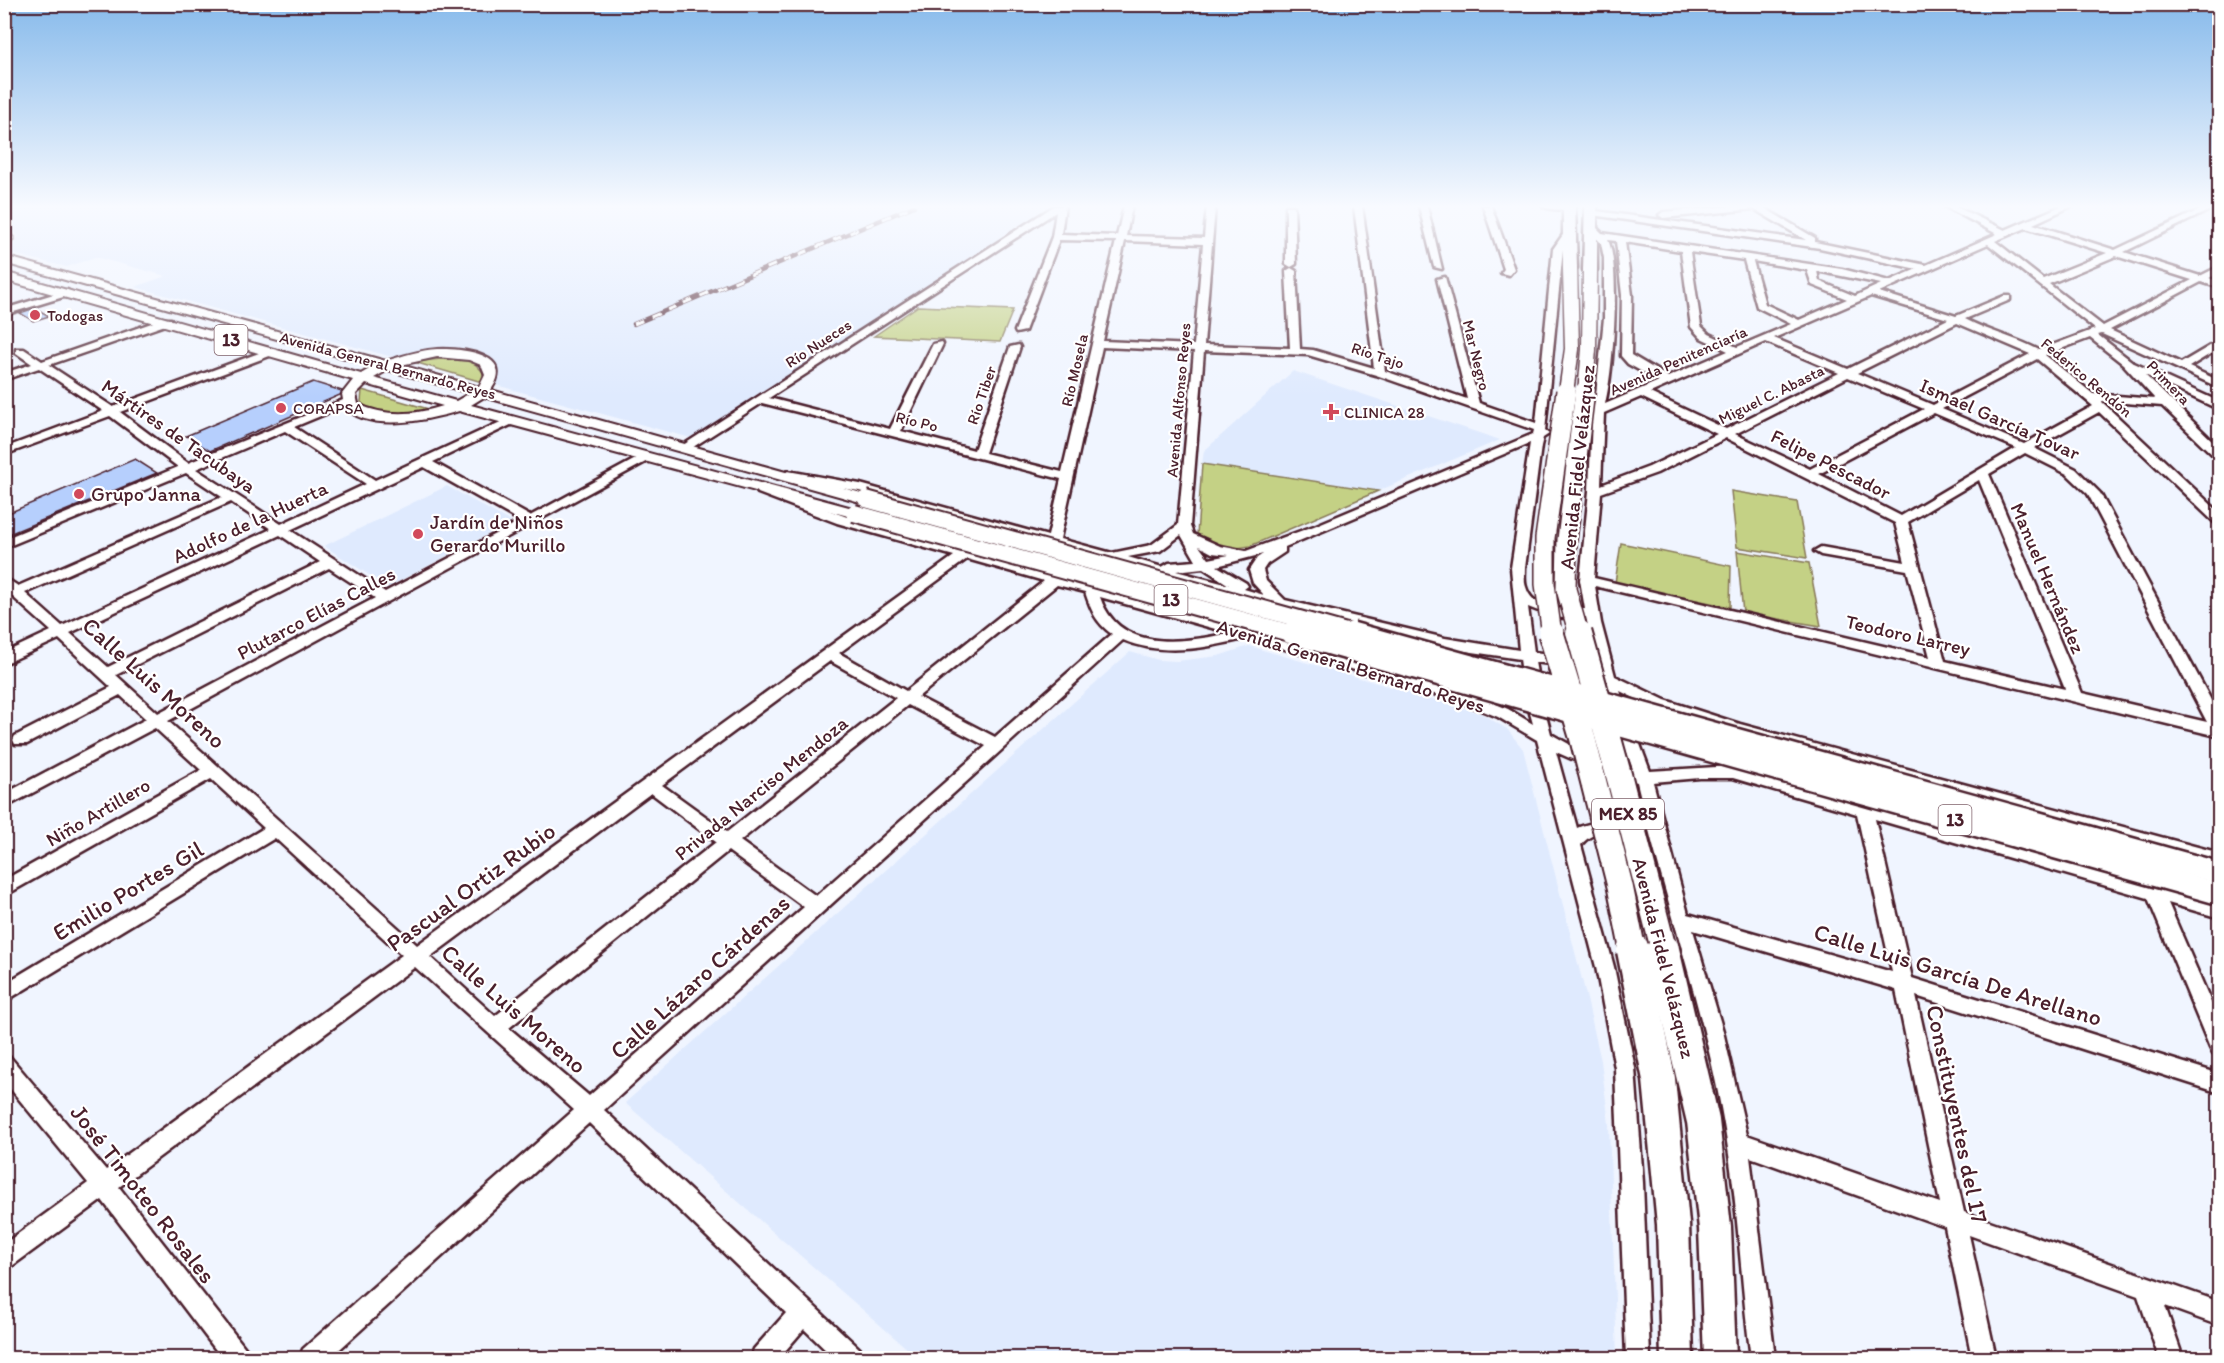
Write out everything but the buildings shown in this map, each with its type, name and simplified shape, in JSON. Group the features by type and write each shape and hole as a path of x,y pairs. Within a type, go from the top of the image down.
{"highway":[{"name":"Avenida Fidel Velázquez","path":"1580,270 1572,349 1545,538 1544,570 1552,638 1582,736 1620,886 1659,1079 1673,1224 1677,1359"},
{"name":"Avenida Fidel Velázquez","path":"1580,270 1589,350 1576,480 1567,540 1566,589 1620,780 1680,1014 1703,1121 1715,1228 1720,1359"}],"main road":[{"name":"Avenida General Bernardo Reyes","path":"43,270 686,447 772,472 860,506 1487,687 2220,894"},
{"name":"Avenida General Bernardo Reyes","path":"4,276 646,458 754,487 860,506 2220,873"},
{"path":"437,353 475,357 487,363 492,371 491,381 483,391 458,405 418,416 387,418 360,413 348,401 353,386 389,365 416,356 437,353"}],"street":[{"name":"Río Nueces","path":"686,447 961,270"},
{"path":"1020,331 1044,270"},
{"name":"Río Mosela","path":"1053,542 1114,270"},
{"name":"Avenida Alfonso Reyes","path":"1185,531 1206,270"},
{"path":"1291,270 1295,351"},
{"path":"1366,270 1380,373"},
{"path":"1556,270 1538,437 1518,568 1526,654 1533,695 1605,967 1624,1068 1632,1183 1638,1359"},
{"path":"1609,270 1608,335 1598,412 1595,490 1587,580 1594,623 1608,679 1644,777 1663,858 1713,1030 1738,1142 1763,1359"},
{"path":"1624,270 1627,295 1626,356 1669,382"},
{"path":"1688,270 1696,327 1706,336 1737,352"},
{"path":"1751,270 1760,305 1800,324"},
{"path":"1812,270 1815,283 1855,299"},
{"path":"1826,270 1891,284"},
{"name":"Avenida Penitenciaría","path":"1145,566 1206,566 1298,537 1643,394 1923,270"},
{"path":"2026,270 2097,332 2220,385"},
{"path":"2042,282 2073,270"},
{"path":"2170,270 2220,285"},
{"path":"1810,474 1934,411 2038,354 2097,332 2219,270"},
{"name":"Mar Negro","path":"1442,279 1474,405"},
{"path":"4,312 67,292"},
{"name":"Federico Rendón","path":"1872,293 1957,319 1978,330 2020,344 2038,354 2100,407 2220,520"},
{"name":"Miguel C. Abasta","path":"1595,490 1653,470 1957,319 2007,298"},
{"path":"4,377 167,321"},
{"name":"Primera","path":"2097,332 2165,403 2220,455"},
{"path":"1608,335 1627,347"},
{"name":"Ismael García Tovar","path":"1767,339 2025,448 2085,480 2094,493 2219,732"},
{"path":"2181,367 2220,343"},
{"path":"894,433 938,344"},
{"name":"Río Tajo","path":"1097,344 1295,351 1320,354 1474,405 1538,437"},
{"name":"Río Tiber","path":"979,454 1015,347"},
{"name":"Mártires de Tacubaya","path":"20,351 112,412 187,468 385,598"},
{"path":"4,452 271,352"},
{"path":"2127,362 2220,407"},
{"name":"Felipe Pescador","path":"1643,394 1810,474 1901,521 1939,664"},
{"path":"1543,395 1556,401 1573,404 1588,403 1602,395"},
{"path":"2090,398 2165,403"},
{"name":"Río Po","path":"759,399 1067,477"},
{"path":"4,544 348,401"},
{"path":"1901,521 2100,407"},
{"name":"Adolfo de la Huerta","path":"4,659 511,421"},
{"path":"286,427 375,485"},
{"path":"1538,437 1545,442 1562,440 1580,443 1596,450"},
{"name":"Plutarco Elías Calles","path":"4,802 646,458"},
{"path":"424,462 530,521"},
{"name":"Avenida General Bernardo Reyes","path":"772,472 860,488 1276,602 1445,643 1569,662 1660,704 1737,729 2220,860"},
{"name":"Manuel Hernández","path":"1983,475 2076,697"},
{"name":"Avenida General Bernardo Reyes","path":"754,487 817,512 1466,698 1503,713 1545,738 1604,768 1644,777 1700,772 1733,772 2220,911"},
{"path":"10,586 231,497"},
{"path":"1185,531 1217,550 1253,552"},
{"path":"1107,556 1134,554 1155,548 1185,531"},
{"path":"1185,531 1196,555 1206,566 1276,602"},
{"name":"Avenida Penitenciaría","path":"1276,602 1260,583 1256,570 1266,558 1298,537"},
{"path":"1821,551 1912,567"},
{"name":"Pascual Ortiz Rubio","path":"4,1258 965,554"},
{"path":"106,674 330,562"},
{"name":"Privada Narciso Mendoza","path":"495,1028 1054,580"},
{"name":"Teodoro Larrey","path":"1587,580 2219,732"},
{"name":"Calle Luis Moreno","path":"10,586 495,1028 590,1110 851,1359"},
{"path":"1520,589 1534,605 1551,612 1570,615 1592,609"},
{"path":"1091,590 1107,623 1122,634 1153,643 1186,646 1249,634"},
{"name":"Calle Lázaro Cárdenas","path":"312,1359 1122,634"},
{"path":"1430,687 1444,687 1453,683 1463,670 1460,655 1445,643"},
{"path":"829,654 906,698 997,745"},
{"path":"21,740 122,688"},
{"path":"1733,772 1716,756 1712,748 1713,740 1718,734 1737,729"},
{"name":"Niño Artillero","path":"4,889 213,771"},
{"path":"651,784 817,907"},
{"name":"Constituyentes del 17","path":"1864,809 1984,1359"},
{"path":"1572,845 1582,833 1591,829 1613,828 1631,832 1647,841 1663,858"},
{"name":"Emilio Portes Gil","path":"4,994 276,829"},
{"path":"2156,893 2220,1048"},
{"name":"Calle Luis García De Arellano","path":"1681,919 1904,984 2220,1084"},
{"name":"José Timoteo Rosales","path":"4,1065 104,1185 237,1359"},
{"path":"1738,1142 2220,1314"},
{"path":"2147,1287 2171,1359"},
{"path":"763,1359 802,1313"}],"shaded area":[{"path":"142,270 953,270 691,438 135,287 166,276"},
{"name":"CLINICA 28","path":"1293,371 1500,440 1378,491 1202,464 1204,451"},
{"name":"Jardín de Niños Gerardo Murillo","path":"447,486 511,522 388,587 324,546"},
{"path":"1249,646 1480,713 1507,729 1523,749 1601,1061 1609,1124 1617,1358 1308,1358 1294,1350 1293,1358 918,1358 625,1103 1130,652 1159,660 1177,661 1218,656"}],"green space":[{"path":"918,306 1013,310 1000,342 874,336"},
{"path":"441,359 467,361 475,364 483,372 482,382 414,362"},
{"path":"362,390 432,410 394,415 375,412 361,402"},
{"path":"1202,464 1378,491 1250,546 1236,548 1215,546 1197,535"},
{"path":"1731,491 1797,502 1807,558 1737,547"},
{"path":"1621,543 1731,566 1730,607 1615,583"},
{"path":"1737,551 1809,563 1821,626 1743,613"}],"railway":[{"path":"634,324 763,270"}],"place":[{"name":"Todogas","path":"35,315"},
{"name":"CORAPSA","path":"281,408"},
{"name":"CLINICA 28","path":"1331,412"},
{"name":"Grupo Janna","path":"79,494"},
{"name":"Jardín de Niños Gerardo Murillo","path":"418,534"}]}
